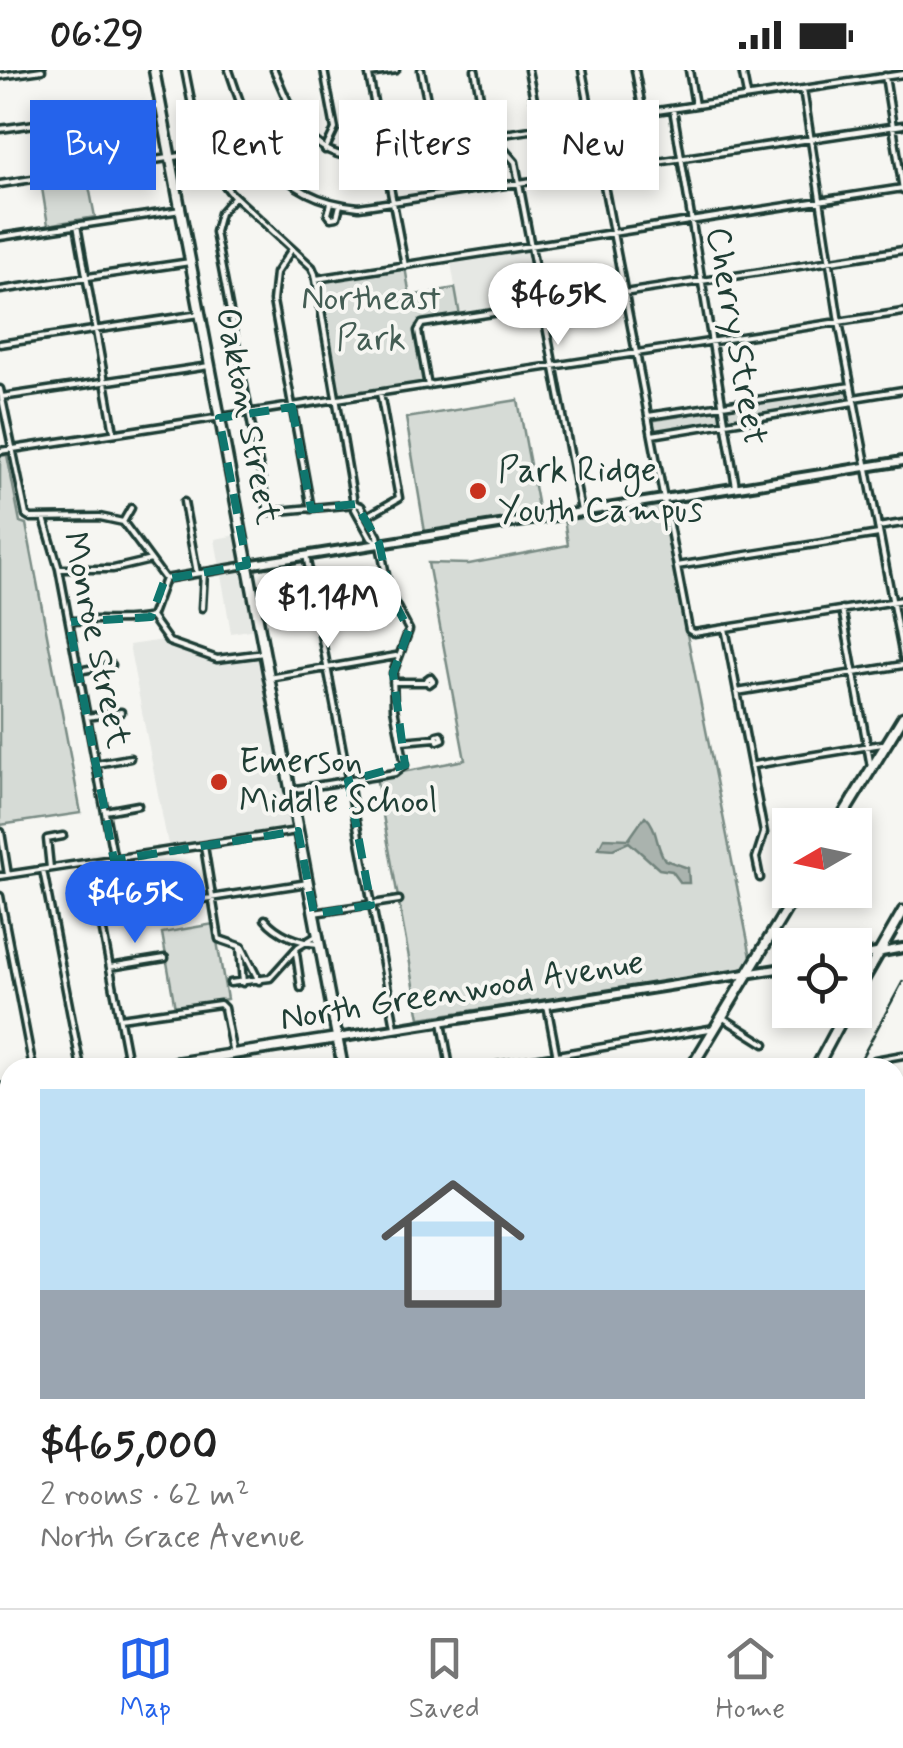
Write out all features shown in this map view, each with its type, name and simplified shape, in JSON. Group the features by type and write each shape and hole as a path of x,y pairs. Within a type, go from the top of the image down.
{"main road":[{"name":"Oakton Street","path":"154,70 341,1058"},
{"path":"848,808 903,717"},
{"path":"697,1058 787,908"},
{"path":"872,963 903,911"},
{"path":"888,934 888,945 900,950"},
{"path":"821,1058 837,1028"},
{"name":"North Greenwood Avenue","path":"252,1058 337,1038"}],"street":[{"path":"0,76 42,70"},
{"path":"184,70 190,100"},
{"path":"229,70 252,136 270,164 292,184 331,204 368,208 527,184"},
{"path":"274,70 301,127 325,150 339,154"},
{"path":"324,70 334,129 325,150"},
{"path":"374,100 368,72 396,70"},
{"path":"422,70 428,100"},
{"path":"475,70 480,100"},
{"path":"528,70 534,100"},
{"path":"582,70 588,100"},
{"path":"635,70 640,100"},
{"path":"689,70 695,105"},
{"path":"742,70 748,97"},
{"path":"659,111 903,74"},
{"path":"316,279 903,189 886,76"},
{"path":"803,89 839,322 903,657"},
{"path":"0,130 161,106"},
{"name":"Cherry Street","path":"673,109 736,486"},
{"path":"659,164 903,126"},
{"path":"507,150 512,154 519,185 582,512"},
{"path":"0,184 176,157"},
{"path":"229,190 312,267 356,504 371,538 380,543 392,599 408,630 393,682 404,767 395,773 290,790"},
{"path":"391,190 404,266"},
{"path":"604,190 690,632 903,600"},
{"path":"234,197 220,214 216,232 268,512 356,504"},
{"path":"331,204 328,214 332,218 337,217 340,206"},
{"path":"0,237 180,210"},
{"path":"76,226 114,434"},
{"path":"292,249 276,274 272,292 312,509"},
{"path":"428,386 419,326 903,250"},
{"path":"0,290 190,262"},
{"path":"0,451 903,312"},
{"path":"0,344 200,314"},
{"path":"1,397 210,366"},
{"path":"647,416 851,386"},
{"name":"Monroe Street","path":"0,390 24,512 31,518 44,518 59,569 114,860"},
{"path":"651,436 903,390"},
{"path":"364,518 400,498 380,393"},
{"path":"165,579 903,460"},
{"path":"184,502 201,573 202,608"},
{"path":"123,522 132,508"},
{"path":"44,518 100,517 123,522 165,579"},
{"path":"676,566 903,524"},
{"path":"306,556 396,1029"},
{"path":"59,569 121,569 151,560"},
{"path":"151,617 165,579"},
{"path":"372,603 392,599"},
{"path":"842,609 872,769"},
{"path":"151,617 169,642 221,659 264,653"},
{"path":"69,622 151,617"},
{"path":"725,628 764,833 756,858 760,878"},
{"path":"269,678 384,660 400,653"},
{"path":"384,660 394,669"},
{"path":"78,671 112,665"},
{"path":"737,692 903,665"},
{"path":"393,682 426,682"},
{"path":"87,718 121,712"},
{"path":"402,742 436,738"},
{"path":"752,765 887,744"},
{"path":"96,764 130,758"},
{"path":"105,811 138,805"},
{"path":"0,876 298,831"},
{"path":"1,832 8,875"},
{"path":"63,836 47,839 46,869 80,1058"},
{"path":"204,846 220,939 240,945 259,982"},
{"path":"90,863 127,1058"},
{"path":"100,914 308,883"},
{"path":"0,896 31,1058"},
{"path":"314,914 399,900"},
{"path":"264,919 276,932 304,942 318,939"},
{"path":"230,984 259,982 274,976 304,942 318,939"},
{"path":"240,945 243,983"},
{"path":"295,950 300,988"},
{"path":"872,955 900,950"},
{"path":"110,966 164,958"},
{"name":"North Greenwood Avenue","path":"337,1038 772,970"},
{"path":"120,1018 222,1004 234,1058"},
{"path":"547,1006 557,1058"},
{"path":"722,1017 765,1044"},
{"path":"442,1022 448,1058"},
{"path":"535,1058 715,1028"}],"highlighted area":[{"path":"292,407 311,509 356,504 379,543 390,594 409,630 393,673 405,765 348,781 371,905 314,914 298,831 114,860 69,622 151,617 165,579 247,565 219,418"}],"shaded area":[{"path":"527,251 536,304 460,316 451,263"},
{"path":"237,535 255,629 231,633 215,539"},
{"name":"Emerson Middle School","path":"163,640 170,646 220,662 259,658 291,826 168,845 129,645"},
{"path":"645,816 665,860 688,868 689,883 681,883 672,871 659,869 629,842 613,849 599,848 604,838 629,839"}],"green space":[{"path":"42,190 90,190 95,217 48,225"},
{"name":"Northeast Park","path":"405,267 410,296 455,288 460,316 416,325 425,377 422,383 339,396 320,282"},
{"path":"850,390 851,398 846,402 655,433 650,421"},
{"path":"518,400 539,513 425,532 406,418"},
{"path":"7,455 20,522 26,524 81,813 0,825 0,456"},
{"path":"658,502 751,957 742,972 420,1018 376,777 465,760 428,563 469,564 568,545 564,519"},
{"path":"214,924 227,999 175,1008 162,933"}],"railway":[{"path":"861,1058 903,981"}],"place":[{"name":"Park Ridge Youth Campus","path":"478,491"},
{"name":"Emerson Middle School","path":"219,782"}]}
